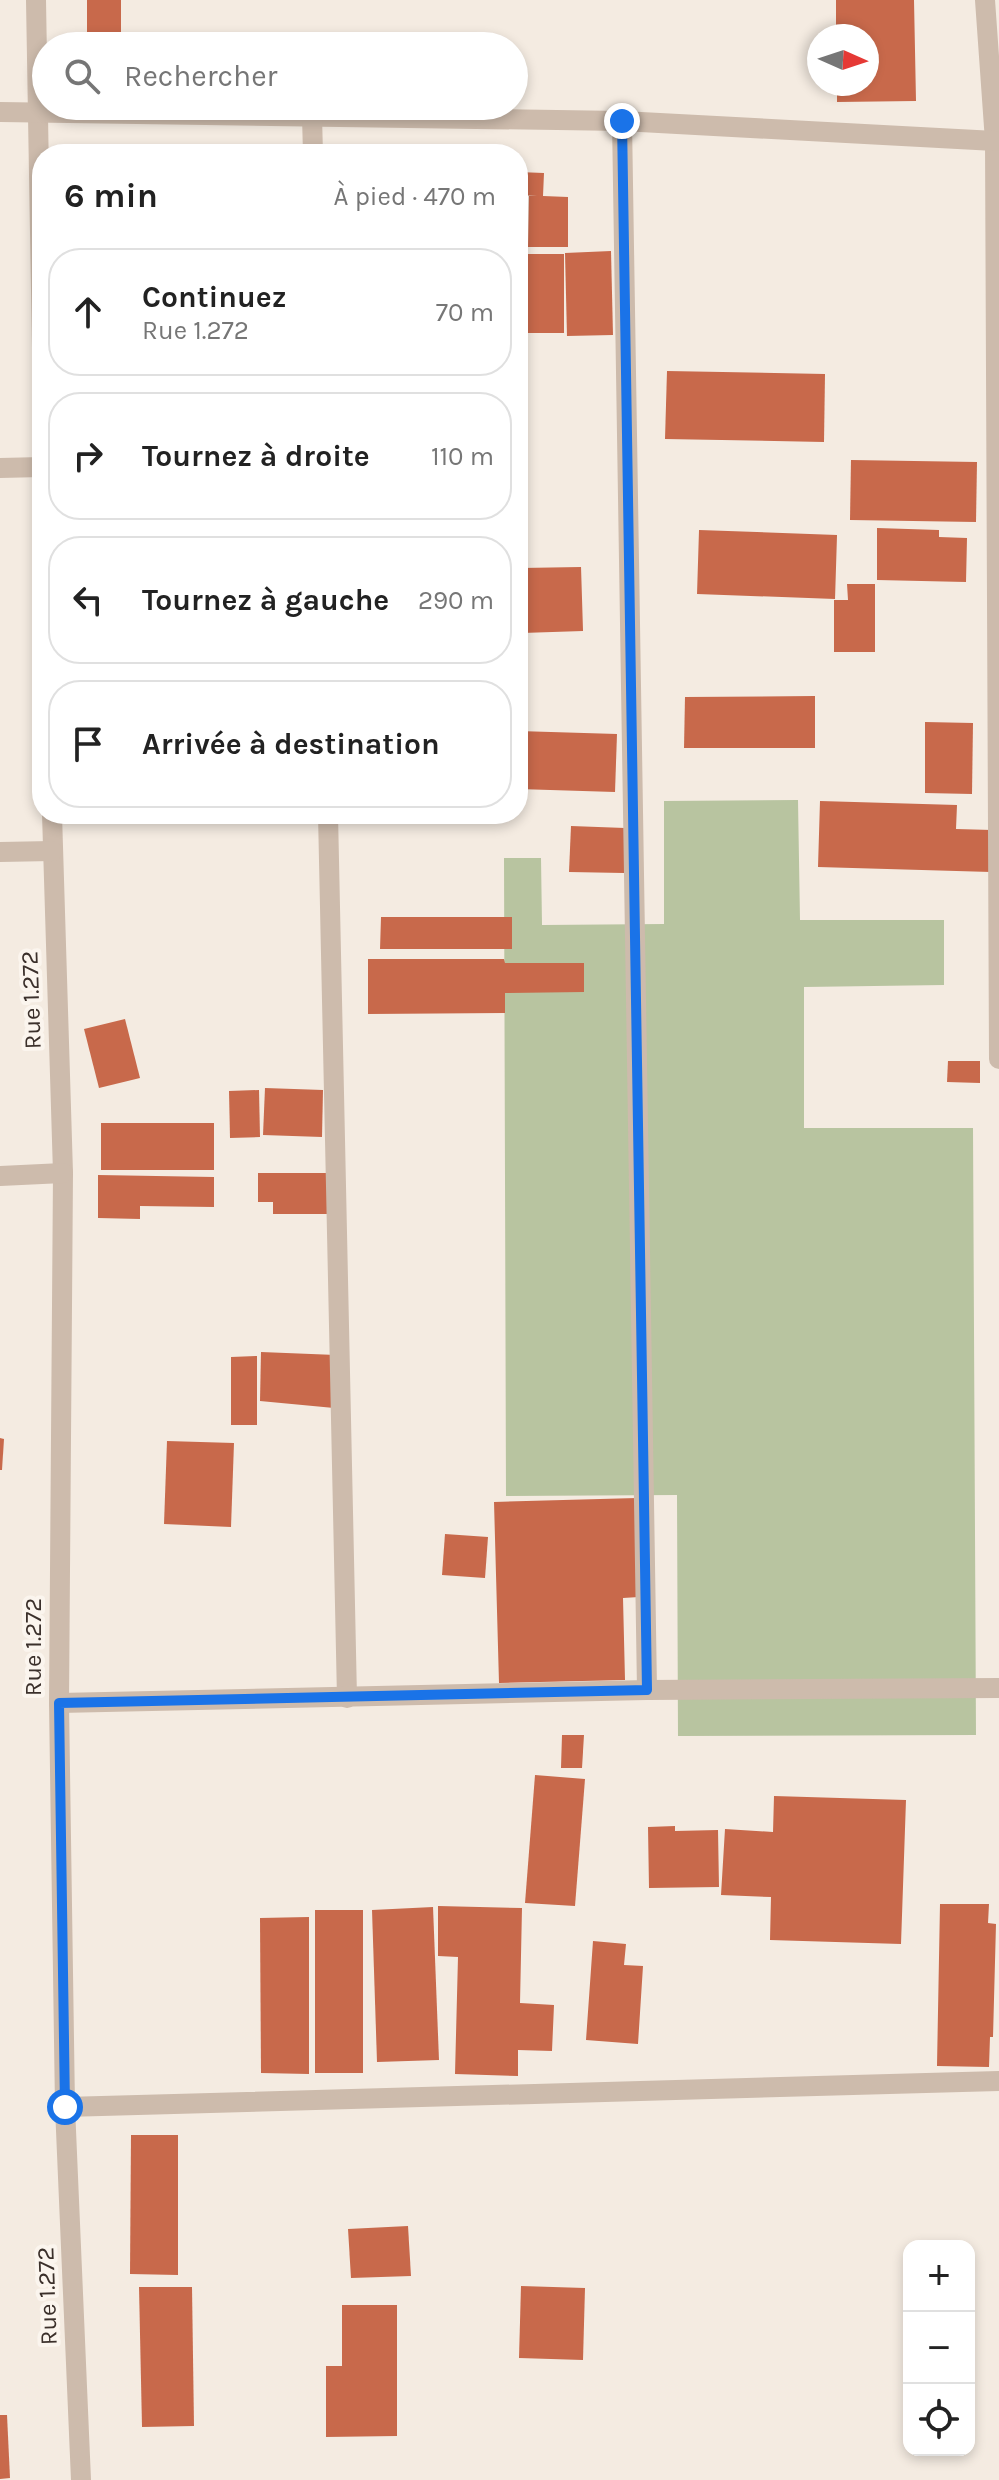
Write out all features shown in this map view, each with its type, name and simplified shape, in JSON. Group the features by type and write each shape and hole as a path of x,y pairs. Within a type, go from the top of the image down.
{"street":[{"path":"36,0 36,32"},
{"path":"985,0 995,141 999,1059"},
{"path":"0,112 32,113"},
{"path":"528,119 622,121 995,141"},
{"path":"37,120 38,144"},
{"path":"312,120 313,144"},
{"path":"622,121 647,1690"},
{"path":"0,468 32,467"},
{"name":"Rue 1.272","path":"52,824 63,1173 59,1703 65,2107 81,2480"},
{"path":"328,824 347,1698"},
{"path":"0,852 52,851"},
{"path":"0,1176 63,1173"},
{"path":"59,1703 647,1690 999,1688"},
{"path":"65,2107 999,2081"}],"green space":[{"path":"798,800 800,920 944,920 944,985 804,987 804,1128 973,1128 976,1735 678,1736 677,1495 506,1496 504,858 541,858 542,925 664,924 664,801"}],"building":[{"path":"87,0 121,0 121,32 87,32"},
{"path":"836,0 914,0 916,101 837,102 837,96 879,96 879,24 836,24"},
{"path":"528,172 544,173 543,196 568,197 568,247 528,247 529,196 537,196 528,196"},
{"path":"611,251 613,335 567,336 565,253"},
{"path":"528,254 564,254 564,333 528,333"},
{"path":"667,371 825,374 824,442 665,439"},
{"path":"851,460 977,462 976,522 850,520"},
{"path":"877,528 939,530 939,537 967,538 966,582 877,580"},
{"path":"699,530 837,535 835,599 697,594"},
{"path":"581,567 583,631 528,633 528,568"},
{"path":"847,584 875,584 875,652 834,652 834,600 848,600"},
{"path":"815,696 815,748 684,748 685,697"},
{"path":"925,722 973,723 972,794 925,793"},
{"path":"528,731 617,734 615,792 528,789"},
{"path":"820,801 957,805 956,829 992,830 991,872 818,867"},
{"path":"571,826 625,828 624,873 569,872"},
{"path":"381,917 512,917 512,949 380,949"},
{"path":"368,959 504,959 505,963 584,963 584,992 505,993 505,1013 368,1014"},
{"path":"125,1019 140,1078 99,1088 84,1029"},
{"path":"948,1061 980,1061 980,1083 947,1082"},
{"path":"265,1088 323,1090 322,1137 263,1135"},
{"path":"259,1090 260,1137 230,1138 229,1091"},
{"path":"101,1123 214,1123 214,1170 101,1170"},
{"path":"258,1173 327,1173 327,1214 273,1214 273,1202 258,1202"},
{"path":"98,1175 214,1177 214,1207 140,1206 140,1219 98,1218"},
{"path":"261,1352 336,1355 334,1408 260,1401"},
{"path":"257,1356 257,1425 231,1425 231,1357"},
{"path":"0,1438 4,1439 2,1470 0,1470"},
{"path":"167,1441 234,1443 231,1527 164,1524"},
{"path":"637,1498 639,1597 623,1598 625,1680 499,1683 494,1502"},
{"path":"445,1534 488,1537 485,1578 442,1575"},
{"path":"562,1735 584,1735 582,1768 561,1768"},
{"path":"535,1775 585,1779 575,1906 525,1903"},
{"path":"774,1796 906,1800 901,1944 770,1940 771,1897 721,1895 725,1829 773,1832"},
{"path":"675,1826 675,1831 718,1830 719,1887 649,1888 648,1827"},
{"path":"940,1904 989,1904 988,1923 996,1924 993,2037 990,2037 989,2067 937,2066"},
{"path":"438,1906 522,1908 520,2003 554,2005 552,2051 518,2050 518,2076 455,2074 458,1957 438,1956"},
{"path":"433,1907 439,2060 377,2062 372,1910"},
{"path":"315,1910 363,1910 363,2073 315,2073"},
{"path":"309,1917 309,2074 261,2073 260,1918"},
{"path":"593,1941 626,1944 624,1965 643,1966 638,2044 586,2040"},
{"path":"131,2135 178,2135 178,2275 130,2274"},
{"path":"408,2226 411,2276 351,2278 348,2229"},
{"path":"521,2286 585,2288 583,2360 519,2358"},
{"path":"139,2287 192,2287 194,2426 142,2427"},
{"path":"342,2305 397,2305 397,2436 326,2437 326,2366 342,2366"},
{"path":"0,2415 7,2415 10,2478 0,2479"}],"route":[{"path":"65,2107 59,1703 647,1690 622,121"}]}
